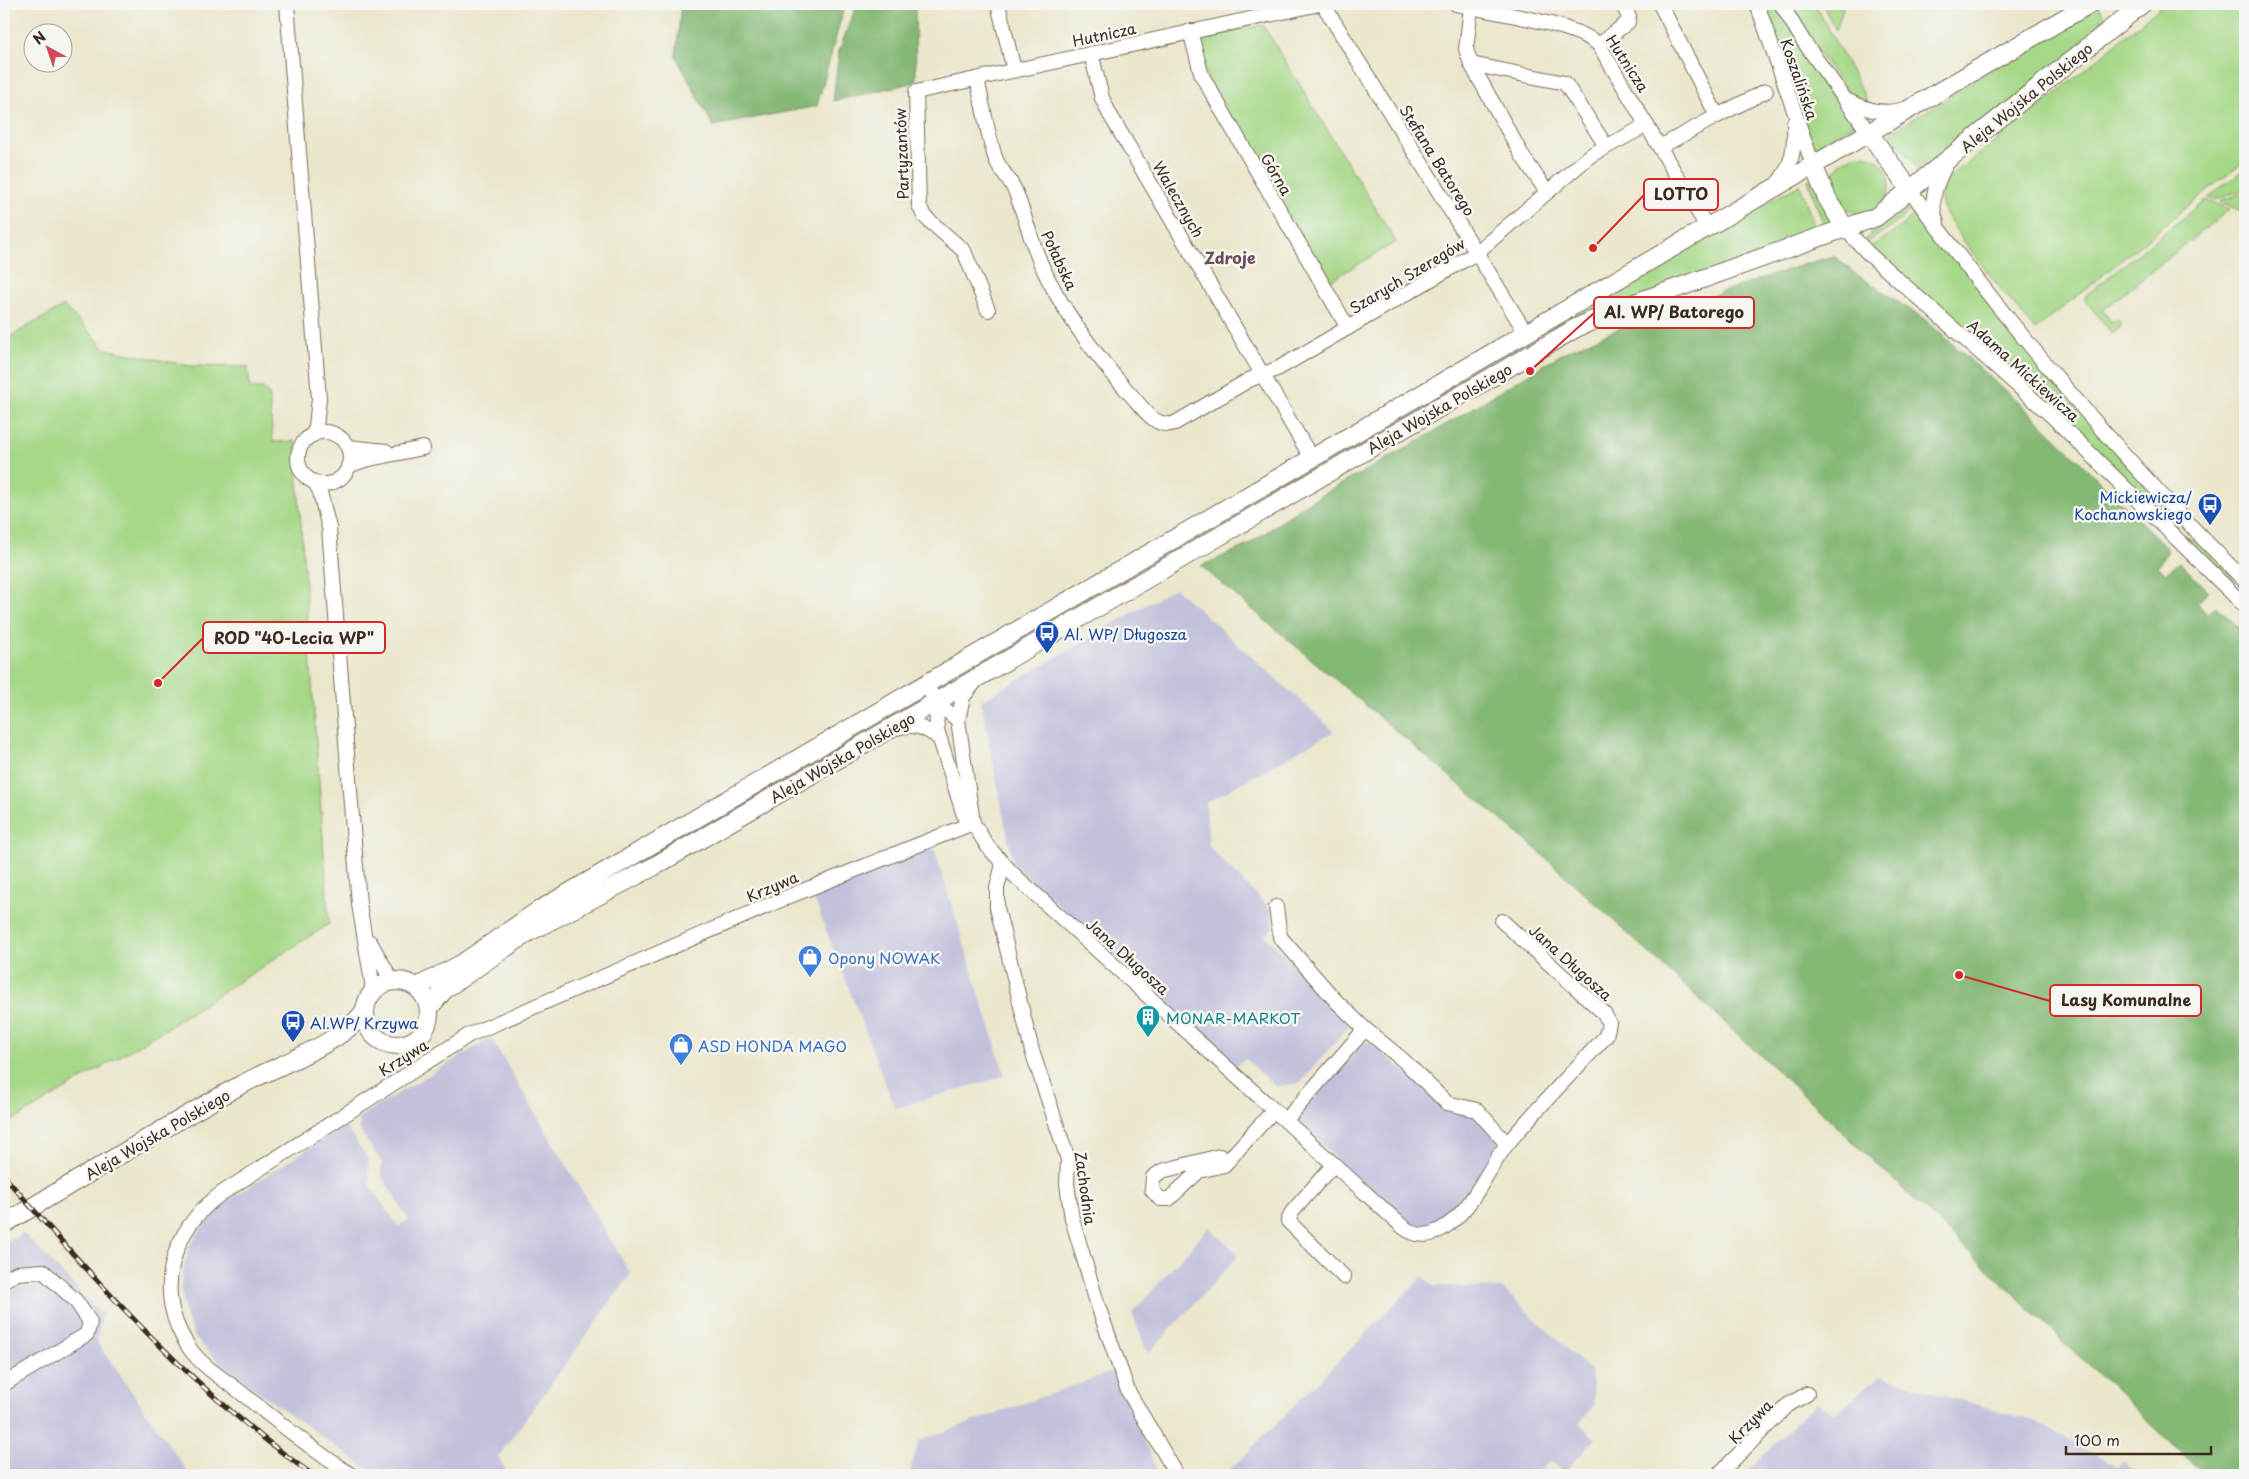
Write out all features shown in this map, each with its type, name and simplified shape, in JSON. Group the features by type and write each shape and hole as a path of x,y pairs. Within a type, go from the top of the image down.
{"main road":[{"path":"1910,190 1869,133 2089,4"},
{"name":"Aleja Wojska Polskiego","path":"429,1008 445,989 528,933 619,886 1592,320 1639,301 1846,230 1876,217 2142,4"},
{"name":"Aleja Wojska Polskiego","path":"417,987 463,963 538,911 1869,133"},
{"path":"1813,165 1827,198 1846,230"},
{"path":"1251,494 1262,512"},
{"path":"793,762 802,780"},
{"path":"392,981 405,982 417,987 424,996 429,1008 426,1026 413,1040 395,1045 378,1038 367,1023 368,1002 381,985 392,981"},
{"name":"Aleja Wojska Polskiego","path":"4,1224 216,1098 312,1050 353,1024 368,1002"},
{"name":"Aleja Wojska Polskiego","path":"312,1050 360,1035 378,1038"}],"street":[{"path":"287,4 319,398 316,427 313,435"},
{"path":"998,4 1014,70"},
{"name":"Hutnicza","path":"916,92 1319,4"},
{"name":"Stefana Batorego","path":"1323,4 1526,333"},
{"name":"Hutnicza","path":"1456,4 1573,30 1592,38 1600,45 1707,227"},
{"path":"1600,45 1628,22 1629,17 1622,4"},
{"path":"1660,4 1717,116"},
{"name":"Koszalińska","path":"1757,4 1813,165"},
{"name":"Koszalińska","path":"1781,4 1804,42 1869,133"},
{"path":"1471,7 1466,49 1471,64 1523,157 1547,192"},
{"name":"Górna","path":"1190,31 1202,76 1348,328"},
{"name":"Walecznych","path":"1092,53 1102,98 1109,113 1312,459"},
{"path":"1471,64 1565,83 1606,146"},
{"name":"Połabska","path":"977,79 995,157 1015,190 1035,248 1058,296 1083,337 1107,368 1156,421 1165,425"},
{"path":"1660,147 1766,91"},
{"name":"Partyzantów","path":"916,92 919,205 924,216 964,251 988,310"},
{"path":"1843,98 1859,106 1883,112 1901,110 1917,104"},
{"path":"1772,190 1788,168 1794,150 1793,107"},
{"name":"Szarych Szeregów","path":"1165,425 1175,423 1248,380 1264,376 1476,253 1591,155 1647,125"},
{"path":"1940,231 1934,216 1933,197 1939,179 1951,157"},
{"name":"Adama Mickiewicza","path":"1910,190 2024,340 2190,526 2245,581"},
{"name":"Adama Mickiewicza","path":"1846,230 1878,261 2052,416 2245,606"},
{"path":"319,398 331,433"},
{"path":"337,481 324,484 315,482 303,474 298,457 301,446 313,435 321,432 331,433 339,437 348,448 348,466 332,489 329,528 359,904 372,982 368,1002"},
{"path":"348,448 400,452"},
{"path":"348,466 423,448"},
{"path":"315,482 320,492 329,528"},
{"path":"2177,538 2190,526"},
{"path":"970,824 958,720 961,702 966,691 981,676"},
{"path":"926,685 936,702 958,720"},
{"path":"936,702 935,718 940,738 970,824"},
{"path":"890,729 911,725 920,726 940,738"},
{"name":"Jana Długosza","path":"970,824 1003,864 1334,1164 1402,1216 1412,1234 1432,1234 1443,1228 1470,1202 1507,1144 1606,1036 1609,1023 1604,1013 1502,921"},
{"name":"Krzywa","path":"351,1475 220,1378 199,1360 183,1337 173,1310 170,1277 177,1246 196,1214 208,1203 237,1183 469,1035 699,934 970,824"},
{"name":"Zachodnia","path":"1003,864 997,888 997,908 1032,1052 1068,1159 1067,1184 1072,1219 1128,1392 1177,1475"},
{"path":"1276,906 1280,937 1336,1001 1448,1103 1477,1110 1507,1144"},
{"path":"364,930 382,967 392,981"},
{"path":"1286,1120 1366,1029"},
{"path":"1224,1165 1220,1156 1162,1171 1153,1178 1152,1190 1160,1199 1168,1199 1199,1171 1224,1165 1274,1110"},
{"path":"1334,1164 1292,1212 1288,1221 1344,1276"},
{"path":"4,1280 17,1274 43,1271 76,1301 90,1322 87,1334 4,1384"},
{"name":"Krzywa","path":"1718,1475 1788,1405 1807,1394"}],"shaded area":[{"path":"1175,588 1334,731 1206,803 1209,847 1270,909 1273,927 1265,935 1350,1025 1300,1083 1276,1087 1245,1058 1236,1067 1013,864 981,701"},
{"path":"934,848 1005,1076 895,1108 813,896"},
{"path":"491,1038 631,1274 498,1457 505,1469 500,1475 376,1475 239,1378 221,1364 196,1339 185,1314 181,1290 183,1270 190,1246 206,1222 230,1199 345,1125 368,1159 369,1184 398,1226 409,1220 381,1175 382,1162 360,1131 359,1117"},
{"path":"1363,1043 1372,1043 1450,1111 1471,1112 1500,1140 1467,1195 1448,1215 1429,1228 1414,1231 1296,1122 1296,1118"},
{"path":"1209,1227 1239,1255 1148,1354 1132,1313"},
{"path":"23,1233 102,1314 97,1342 190,1475 4,1475 4,1244"},
{"path":"1423,1276 1433,1286 1502,1288 1590,1370 1595,1404 1579,1423 1596,1439 1563,1473 1549,1460 1534,1475 1225,1475"},
{"path":"1114,1371 1159,1475 909,1475 919,1441"},
{"path":"1880,1376 2037,1422 2117,1467 2123,1460 2140,1475 1743,1475 1816,1403 1835,1414"}],"green space":[{"path":"681,4 845,4 817,106 713,126 676,56"},
{"path":"857,4 915,4 916,82 833,101 839,51"},
{"path":"1761,4 1775,4 1856,123 1814,148"},
{"path":"1788,4 1815,4 1869,104 1849,95 1812,44"},
{"path":"1822,4 1841,4 1843,8 1836,31"},
{"path":"2164,4 2245,4 2245,160 2035,330 1966,245 1945,211 1941,200 1942,190 1951,176 2059,91"},
{"path":"2097,5 2109,22 1921,174 1890,132 1945,100 2011,55"},
{"path":"1263,25 1396,242 1328,282 1208,79 1197,42 1202,36"},
{"path":"1855,155 1867,155 1882,163 1890,178 1890,190 1882,205 1867,213 1855,213 1840,205 1832,190 1832,178 1840,163"},
{"path":"2245,168 2245,189 2214,200 2208,198"},
{"path":"1808,180 1811,180 1835,225 1825,229"},
{"path":"1800,185 1817,233 1557,333 1551,325 1711,232"},
{"path":"2245,192 2245,212 2220,202 2220,201"},
{"path":"2205,200 2230,209 2103,310 2112,323 2117,319 2121,323 2120,328 2114,333 2111,332 2085,300 2085,296"},
{"path":"1912,204 1915,206 1894,225 1866,243 1865,239"},
{"path":"1918,210 2067,398 2054,410 1870,247 1897,230"},
{"path":"1834,256 1853,272 1924,319 2037,419 2167,548 2167,553 2158,567 2166,573 2179,562 2209,591 2197,603 2207,614 2216,606 2245,634 2245,1475 2205,1475 1809,1100 1537,850 1201,566 1248,545 1304,505 1417,442 1565,352 1636,321"},
{"path":"64,306 106,349 190,366 248,367 250,388 263,388 269,395 273,442 295,441 329,924 157,1034 4,1126 4,340"},
{"path":"2072,402 2178,521 2177,527 2173,526 2059,414"},
{"path":"2189,537 2192,537 2235,578 2230,583 2189,542"}],"railway":[{"path":"4,1176 75,1257 149,1335 228,1408 269,1443 313,1475"}],"place":[{"name":"LOTTO","path":"1593,248"},
{"name":"Al. WP/ Batorego","path":"1530,371"},
{"name":"Mickiewicza/ Kochanowskiego","path":"2210,526"},
{"name":"Al. WP/ Długosza","path":"1047,654"},
{"name":"ROD \"40-Lecia WP\"","path":"158,683"},
{"name":"Lasy Komunalne","path":"1959,975"},
{"name":"Opony NOWAK","path":"810,978"},
{"name":"MONAR-MARKOT","path":"1148,1038"},
{"name":"Al.WP/ Krzywa","path":"293,1043"},
{"name":"ASD HONDA MAGO","path":"681,1066"}],"district":[{"name":"Zdroje","path":"1230,257"}]}
